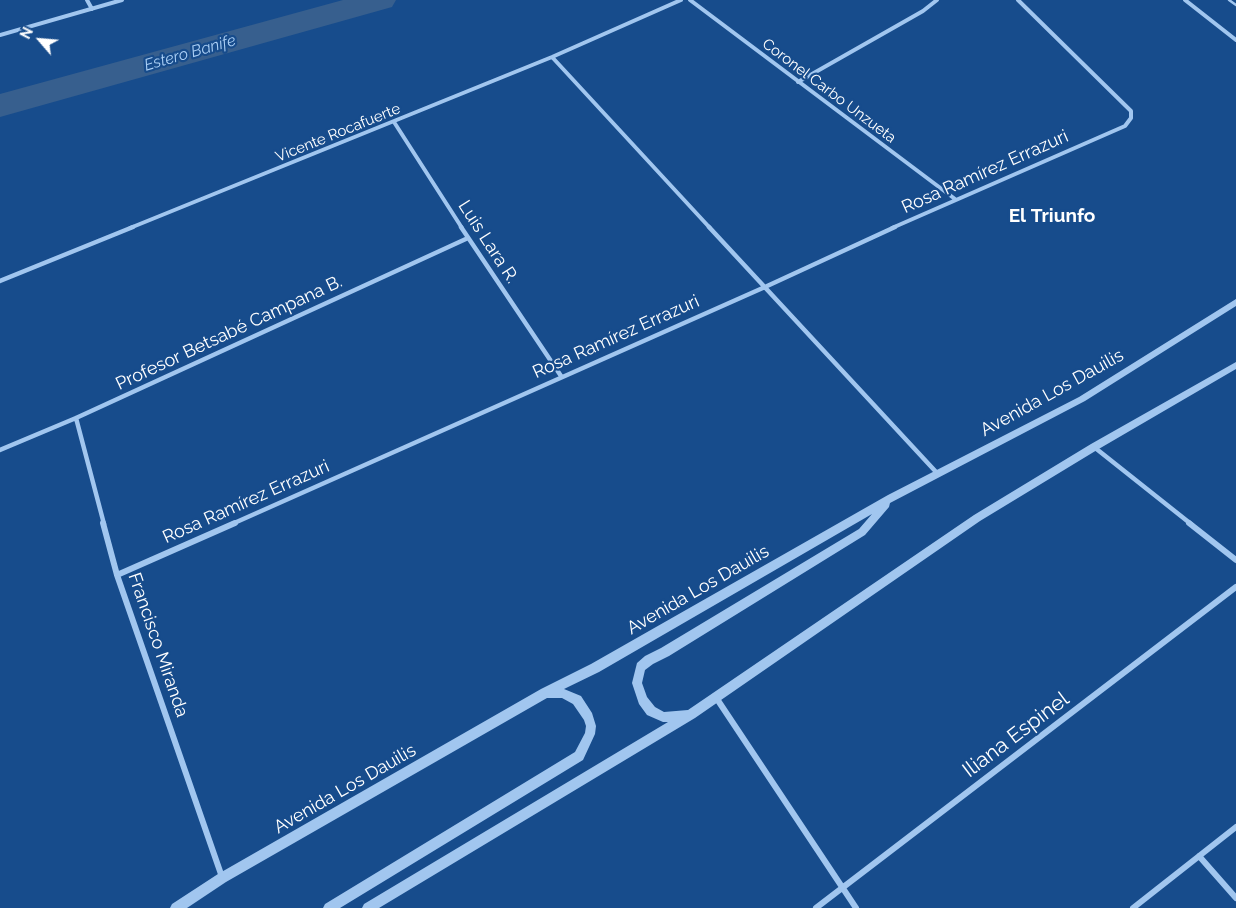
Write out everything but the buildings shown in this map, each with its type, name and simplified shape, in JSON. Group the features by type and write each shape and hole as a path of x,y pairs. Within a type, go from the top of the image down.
{"street":[{"path":"87,0 92,8"},
{"path":"0,35 122,0"},
{"name":"Vicente Rocafuerte","path":"0,281 552,57 682,0"},
{"name":"Coronel Carbo Unzueta","path":"690,0 955,199"},
{"path":"798,82 923,11 937,0"},
{"name":"Rosa Ramírez Errazuri","path":"117,575 561,376 765,287 955,199 1125,126 1131,118 1131,111 1018,0"},
{"path":"1185,0 1236,40"},
{"path":"552,57 937,473"},
{"name":"Luis Lara R.","path":"394,122 468,238 561,376"},
{"name":"Profesor Betsabé Campana B.","path":"0,450 76,418 468,238"},
{"name":"Avenida Los Dauilis","path":"176,908 222,878 545,693 595,668 891,498 1082,398 1236,302"},
{"path":"368,908 691,714 977,518 1094,447 1236,365"},
{"name":"Francisco Miranda","path":"76,418 117,575 222,878"},
{"path":"1094,447 1236,560"},
{"path":"691,714 664,717 651,711 643,700 638,683 642,667 649,660 862,532 891,498"},
{"name":"Iliana Espinel","path":"816,908 1236,587"},
{"path":"329,908 579,756 586,744 591,726 582,705 577,700 562,693 545,693"},
{"path":"715,696 856,908"},
{"path":"1133,908 1236,826"},
{"path":"1199,856 1236,898"}],"lane":[{"path":"1229,0 1236,5"}],"waterway":[{"name":"Estero Banife","path":"0,106 380,0"}],"district":[{"name":"El Triunfo","path":"1052,216"}]}
